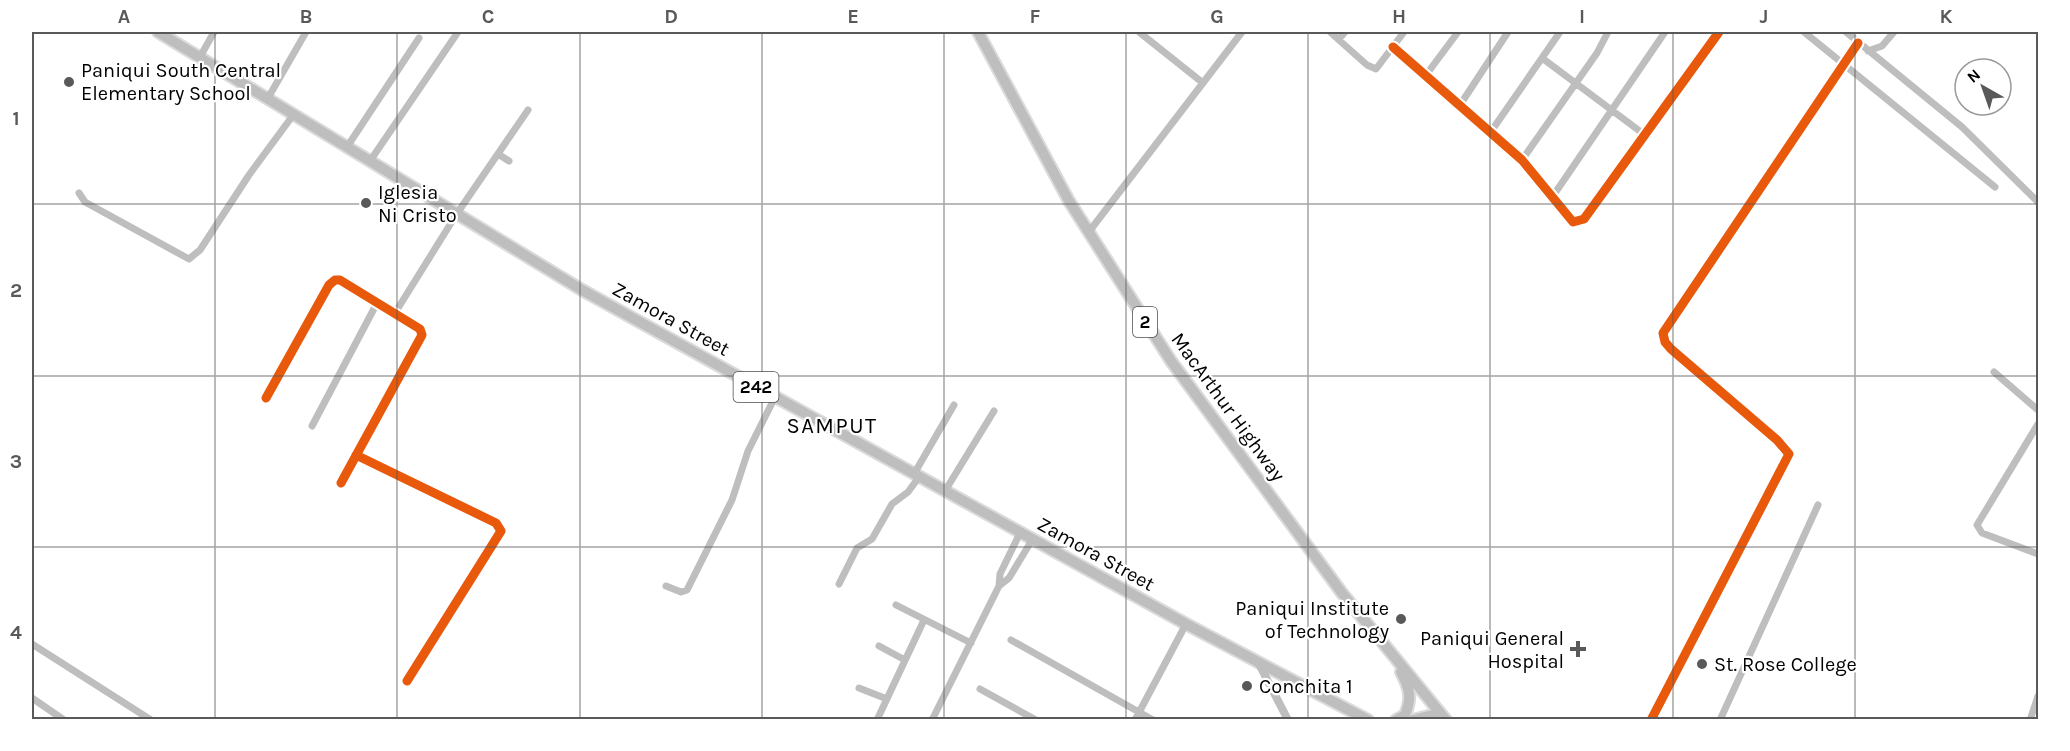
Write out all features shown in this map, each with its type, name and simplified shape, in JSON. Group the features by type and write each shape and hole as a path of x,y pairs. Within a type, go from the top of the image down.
{"main road":[{"name":"Zamora Street","path":"158,32 582,290 1032,540 1368,720"},
{"name":"MacArthur Highway","path":"978,32 1088,233 1142,318 1199,400 1323,567 1443,716"},
{"path":"1392,653 1411,694 1405,715 1396,720"},
{"path":"1413,720 1443,716"}],"street":[{"path":"200,57 214,32"},
{"path":"268,98 306,32"},
{"path":"370,161 458,32"},
{"path":"1139,32 1203,83"},
{"path":"1088,233 1242,32"},
{"path":"1330,32 1374,69 1377,69 1404,32"},
{"path":"1339,39 1345,32"},
{"path":"1426,75 1458,32"},
{"path":"1460,105 1508,32"},
{"path":"1490,133 1560,32"},
{"path":"1522,160 1607,38 1608,32"},
{"path":"1553,196 1665,32"},
{"path":"1392,48 1522,160 1574,222 1584,219 1719,32"},
{"path":"1804,32 1995,187"},
{"path":"1846,32 1962,127 2038,202"},
{"path":"1868,51 1882,46 1894,32"},
{"path":"348,147 419,38"},
{"path":"1651,720 1789,454 1777,440 1671,349 1665,342 1663,333 1858,43"},
{"path":"1542,58 1612,108 1645,135"},
{"path":"395,313 456,214 528,110"},
{"path":"80,193 85,202 189,259 200,250 249,175 294,114"},
{"path":"498,154 509,161"},
{"path":"266,398 332,282 340,280 420,330 422,335 341,483"},
{"path":"312,426 377,303"},
{"path":"1994,372 2038,410"},
{"path":"666,586 681,592 687,590 732,500 748,451 775,397"},
{"path":"839,584 857,548 872,538 892,504 908,492 954,405"},
{"path":"945,491 994,411"},
{"path":"2038,424 1977,525 1982,533 2038,554"},
{"path":"356,455 496,523 501,531 407,681"},
{"path":"1720,720 1818,505"},
{"path":"932,720 999,586 1000,574 1020,533"},
{"path":"999,586 1009,578 1032,540"},
{"path":"1012,548 1023,554"},
{"path":"896,605 971,643"},
{"path":"877,720 924,620"},
{"path":"1135,720 1186,624"},
{"path":"1011,640 1153,720"},
{"path":"32,644 151,720"},
{"path":"879,646 905,660"},
{"path":"1258,662 1288,720"},
{"path":"859,688 887,699"},
{"path":"980,689 1036,720"},
{"path":"2030,720 2038,696"},
{"path":"32,698 64,720"}],"cycle path":[{"path":"1393,47 1522,160 1573,222 1584,219 1719,32"},
{"path":"1651,720 1789,454 1777,440 1671,349 1665,342 1663,333 1858,43"},
{"path":"266,398 329,285 335,280 340,280 420,329 422,335 341,483"},
{"path":"356,455 496,523 501,531 407,681"}],"place":[{"name":"Paniqui South Central Elementary School","path":"69,82"},
{"name":"Iglesia Ni Cristo","path":"366,203"},
{"name":"Paniqui Institute of Technology","path":"1401,619"},
{"name":"Paniqui General Hospital","path":"1578,649"},
{"name":"St. Rose College","path":"1702,664"},
{"name":"Conchita 1","path":"1247,686"}],"district":[{"name":"SAMPUT","path":"832,426"}]}
